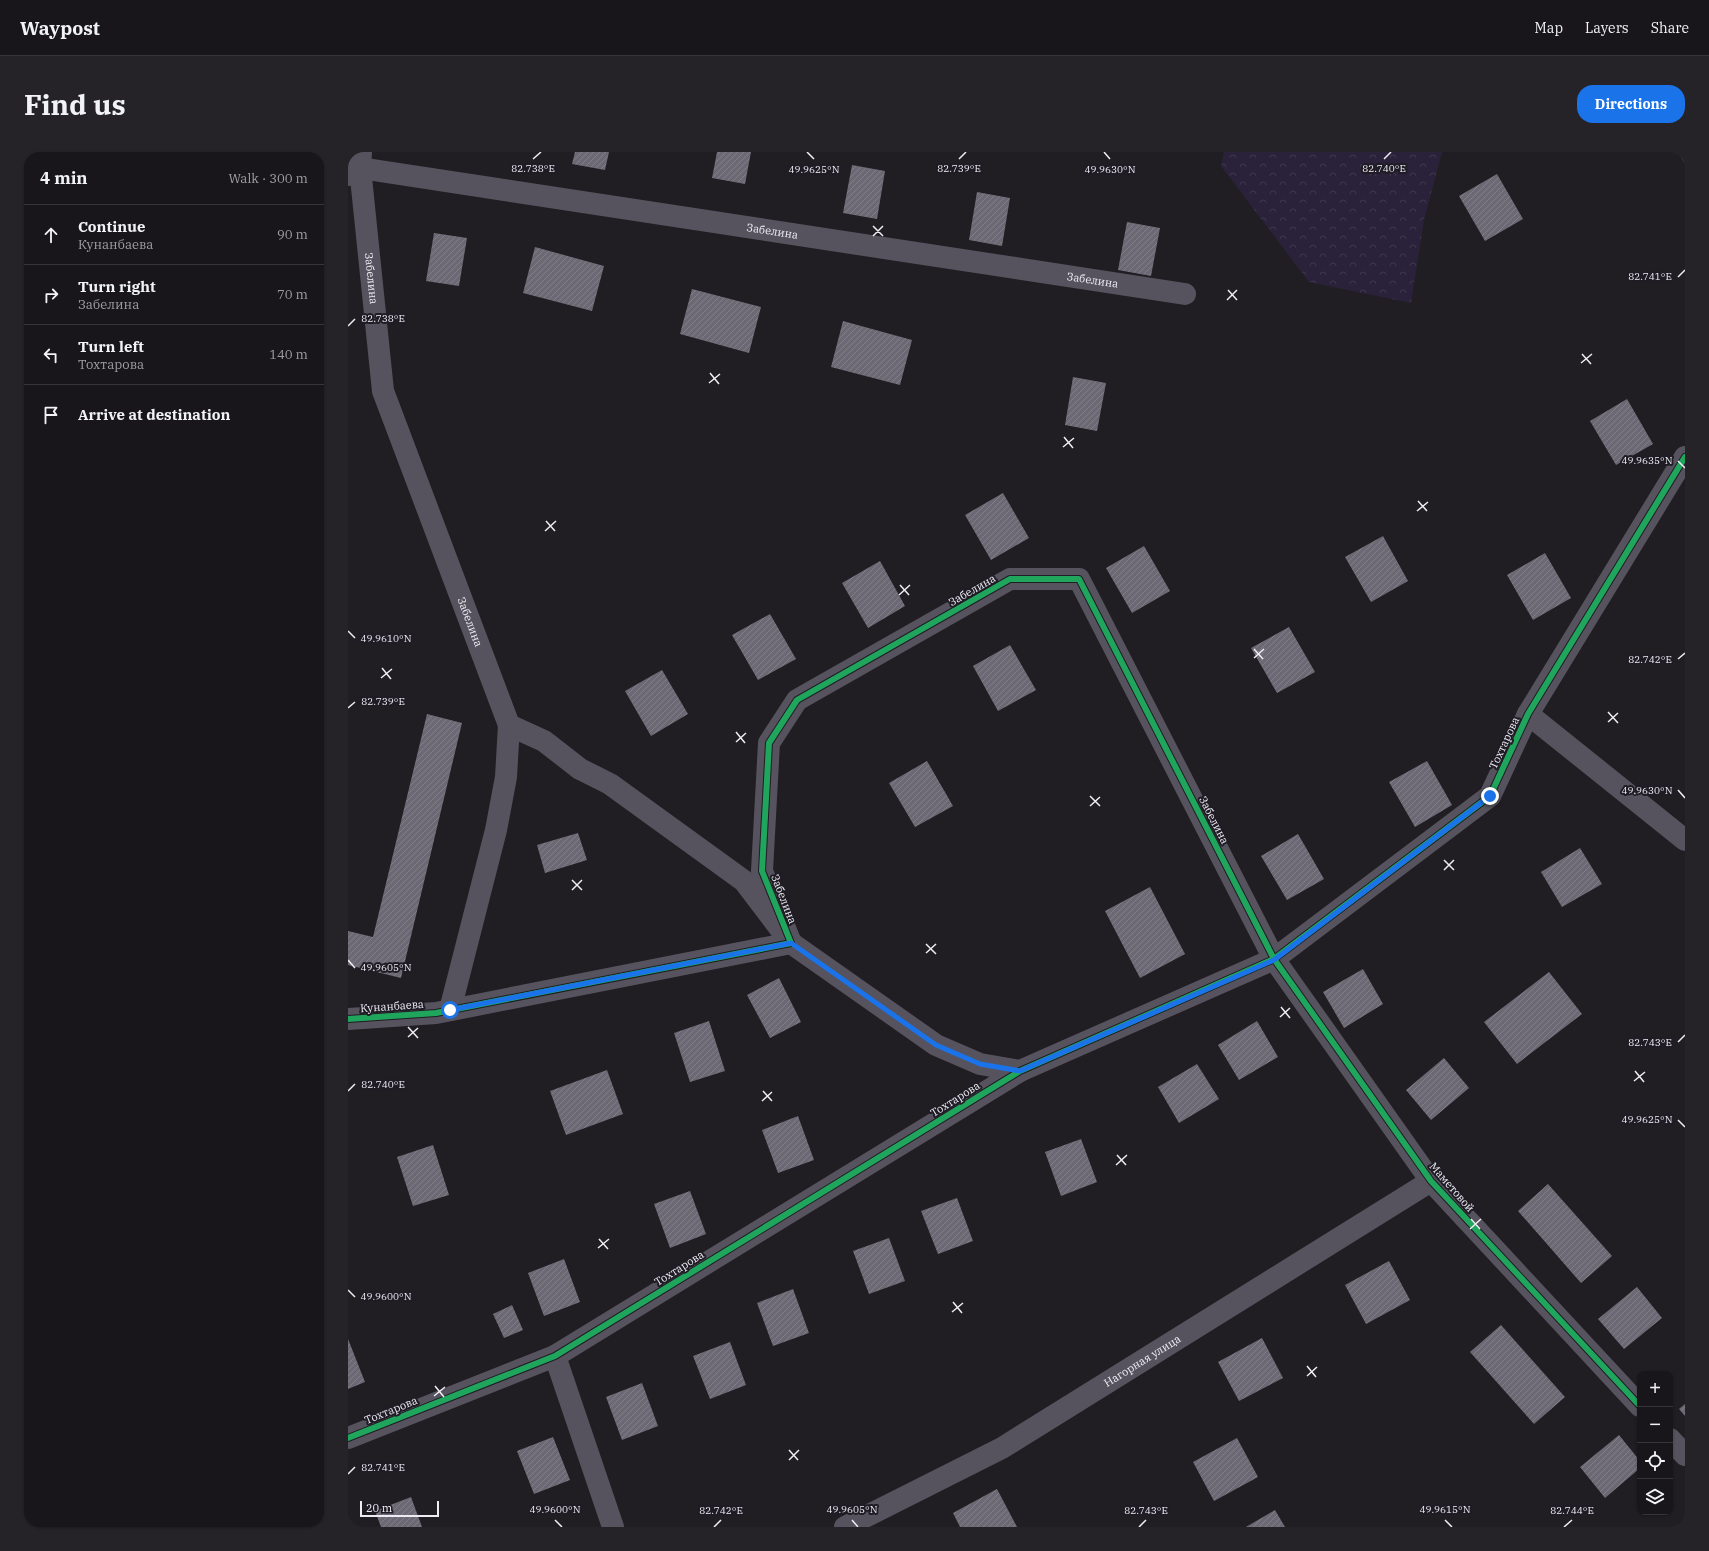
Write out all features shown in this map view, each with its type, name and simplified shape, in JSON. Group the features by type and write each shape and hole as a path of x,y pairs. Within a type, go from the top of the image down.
{"street":[{"name":"Забелина","path":"1020,1071 980,1064 936,1045 791,943 744,881 610,784 580,769 544,741 509,724 383,391 356,165 1185,294"},
{"name":"Тохтарова","path":"348,1438 555,1356 1020,1071 1274,960 1490,796 1528,714 1685,457"},
{"name":"Забелина","path":"791,943 762,870 769,743 797,700 1010,580 1079,579 1274,960"},
{"path":"1528,714 1685,840"},
{"path":"450,1010 496,830 506,777 509,724"},
{"name":"Кунанбаева","path":"348,1019 436,1013 791,943"},
{"name":"Маметовой","path":"1274,960 1432,1181 1637,1403"},
{"name":"Нагорная улица","path":"845,1527 1002,1448 1432,1181"},
{"path":"555,1356 613,1527"},
{"path":"1673,1442 1685,1455"}],"green space":[{"path":"1224,152 1442,152 1424,220 1411,303 1309,282 1221,166"}],"building":[{"path":"575,152 609,152 605,170 572,164"},
{"path":"717,152 751,152 745,184 712,178"},
{"path":"1678,152 1685,152 1685,164"},
{"path":"852,165 885,171 877,219 843,213"},
{"path":"1497,174 1523,219 1485,241 1459,196"},
{"path":"977,192 1010,198 1002,246 969,240"},
{"path":"1127,222 1160,228 1151,276 1118,270"},
{"path":"434,233 467,238 459,286 426,281"},
{"path":"535,247 604,266 592,311 523,293"},
{"path":"692,289 761,307 749,353 680,334"},
{"path":"843,321 912,340 900,385 831,367"},
{"path":"1073,377 1106,383 1097,431 1065,425"},
{"path":"1627,399 1653,444 1616,465 1590,421"},
{"path":"1003,493 1029,538 991,560 965,515"},
{"path":"1383,536 1408,581 1371,602 1345,557"},
{"path":"1144,546 1170,591 1132,613 1106,568"},
{"path":"1545,553 1571,598 1533,620 1507,575"},
{"path":"880,561 905,606 868,628 842,583"},
{"path":"770,614 796,659 758,680 732,635"},
{"path":"1289,627 1315,672 1277,693 1251,648"},
{"path":"1010,645 1036,690 998,711 973,666"},
{"path":"662,670 688,714 651,736 625,691"},
{"path":"427,714 462,723 401,978 348,965 348,931 373,937"},
{"path":"927,761 953,806 915,827 889,783"},
{"path":"1427,761 1452,805 1415,827 1389,782"},
{"path":"578,833 587,860 545,873 537,845"},
{"path":"1298,834 1324,879 1287,900 1261,856"},
{"path":"1580,848 1602,884 1562,907 1541,872"},
{"path":"1150,887 1185,954 1140,978 1105,911"},
{"path":"1363,969 1383,1004 1344,1028 1323,992"},
{"path":"1549,972 1582,1014 1517,1064 1484,1022"},
{"path":"779,978 801,1022 770,1038 747,995"},
{"path":"709,1021 725,1071 690,1082 674,1033"},
{"path":"1257,1021 1278,1057 1239,1080 1218,1045"},
{"path":"1444,1058 1469,1088 1431,1120 1406,1090"},
{"path":"1197,1064 1219,1099 1179,1123 1158,1087"},
{"path":"607,1070 623,1114 566,1135 550,1091"},
{"path":"798,1116 814,1160 778,1173 762,1130"},
{"path":"1081,1139 1097,1182 1061,1196 1045,1152"},
{"path":"433,1145 449,1195 413,1206 397,1157"},
{"path":"1548,1184 1612,1256 1581,1283 1518,1211"},
{"path":"690,1191 706,1234 670,1248 654,1204"},
{"path":"957,1198 973,1241 938,1254 921,1211"},
{"path":"889,1238 905,1281 869,1294 853,1251"},
{"path":"564,1259 580,1302 544,1316 528,1273"},
{"path":"1389,1261 1410,1300 1366,1324 1345,1285"},
{"path":"1637,1287 1662,1318 1624,1349 1598,1319"},
{"path":"793,1289 809,1333 773,1346 757,1303"},
{"path":"512,1305 523,1330 504,1338 493,1314"},
{"path":"1501,1325 1565,1397 1534,1424 1470,1352"},
{"path":"1262,1338 1283,1378 1239,1401 1218,1362"},
{"path":"348,1339 365,1382 348,1389"},
{"path":"730,1342 746,1385 710,1399 693,1356"},
{"path":"642,1383 658,1426 622,1440 606,1397"},
{"path":"1685,1404 1685,1416 1679,1409"},
{"path":"1619,1435 1637,1457 1637,1471 1605,1498 1580,1467"},
{"path":"553,1437 570,1480 534,1494 517,1451"},
{"path":"1237,1438 1258,1477 1214,1501 1193,1462"},
{"path":"997,1489 1017,1527 960,1527 953,1513"},
{"path":"411,1497 422,1527 381,1527 375,1511"},
{"path":"1275,1510 1285,1527 1246,1527"}],"cycle path":[{"path":"348,1438 555,1356 1020,1071 1274,959 1490,796 1528,714 1685,457"},
{"path":"348,1019 436,1013 791,943 762,871 769,743 797,700 1010,579 1079,579 1274,959 1431,1181 1637,1403"}],"route":[{"path":"450,1010 791,943 936,1045 980,1064 1020,1071 1274,960 1490,796"}]}
